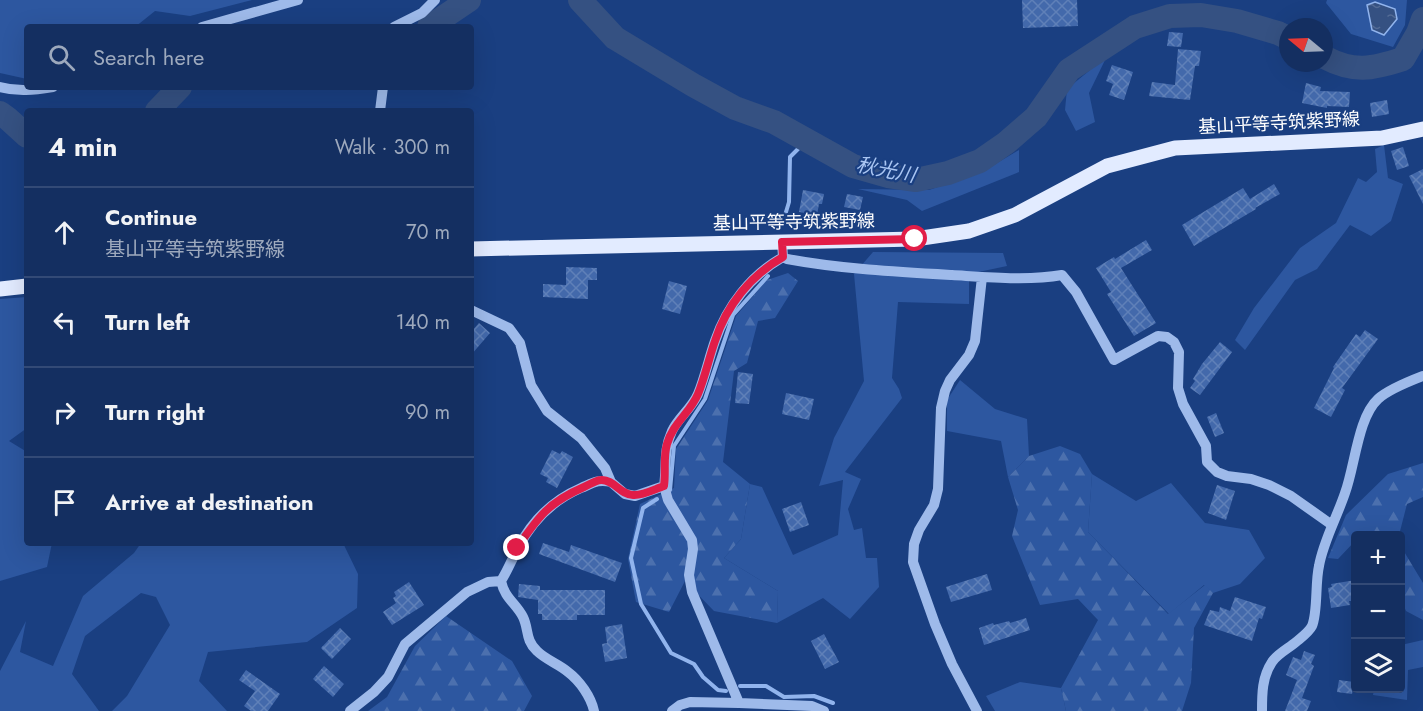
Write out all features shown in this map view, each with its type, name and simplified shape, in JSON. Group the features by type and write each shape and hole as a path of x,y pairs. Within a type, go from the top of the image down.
{"main road":[{"name":"基山平等寺筑紫野線","path":"474,249 782,249 915,239 969,231 1015,215 1107,166 1175,148 1382,138 1423,129"},
{"path":"0,289 24,286"}],"street":[{"path":"213,24 298,0"},
{"path":"400,24 423,13 435,0"},
{"path":"0,87 11,90 37,90"},
{"path":"380,108 383,90"},
{"path":"739,702 692,592 689,574 692,540 668,501 664,486 666,447 673,429 692,406 698,394 726,315 742,291 782,249 787,259 850,268 982,277 1047,278 1062,275 1076,292 1114,360 1158,336 1167,337 1174,342 1179,352 1178,388 1183,404 1206,446 1207,462 1217,472 1269,485 1291,496 1332,525"},
{"path":"977,711 952,664 935,624 914,562 914,544 919,530 934,505 938,489 941,408 950,380 969,355 975,341 982,277"},
{"path":"474,311 509,328 520,343 531,385 547,411 581,438 605,468 611,482 625,494 635,496 664,486"},
{"path":"1262,711 1263,684 1272,661 1312,627 1319,564 1352,471 1357,444 1369,411 1379,398 1423,376"},
{"path":"594,711 583,688 570,673 536,651 527,638 522,615 503,590 501,581 509,569 517,548 532,525 550,506 566,495 601,480 611,482"},
{"path":"350,711 374,692 387,677 405,644 467,592 488,582 501,581"},
{"path":"672,711 690,702 812,706 824,711"}],"green space":[{"path":"0,0 252,0 190,16 155,11 139,24 24,24 24,78 0,73"},
{"path":"1327,0 1407,0 1405,25 1393,47 1351,34 1326,3"},
{"path":"1107,56 1089,93 1095,122 1076,131 1065,110 1067,89"},
{"path":"1384,145 1388,178 1403,184 1391,221 1371,236 1350,225 1317,269 1295,280 1245,350 1235,340 1254,308 1300,248 1336,223 1358,178 1366,182 1377,172 1375,149"},
{"path":"1019,150 1019,172 922,211 907,200 858,189 929,190 982,172"},
{"path":"873,252 1003,253 1007,266 969,274 969,304 898,302 892,378 902,398 845,472 861,479 848,509 854,530 862,528 866,558 877,558 879,587 850,619 823,598 777,623 778,591 724,558 741,539 750,484 762,487 793,555 838,535 843,480 819,486 834,438 864,381 854,274"},
{"path":"788,273 798,281 775,318 758,321 747,363 734,371 723,462 750,484 741,539 724,558 778,591 777,623 714,611 685,581 669,612 636,602 628,559 640,504 674,488 676,449 708,400 736,316 767,280"},
{"path":"24,297 24,430 9,441 24,450 24,546 51,546 47,567 0,581 0,299"},
{"path":"960,380 995,409 1027,419 1029,456 1008,477 1001,441 947,431 947,400"},
{"path":"1060,446 1080,454 1092,474 1088,532 1168,614 1205,585 1213,593 1194,628 1191,683 1182,711 1066,711 1061,688 1098,620 1078,599 1040,605 1012,536 1018,510 1008,477 1029,456"},
{"path":"1423,463 1423,497 1407,504 1400,531 1351,531 1351,545 1338,559 1328,558 1346,515 1388,474"},
{"path":"1092,474 1136,501 1171,483 1205,523 1249,530 1265,558 1240,584 1213,593 1204,585 1169,614 1088,532"},
{"path":"139,546 344,546 358,574 357,608 307,642 208,652 199,681 227,711 112,711 127,696 170,625 156,597 141,593 85,636 72,674 99,711 0,711 0,671 26,621 20,652 53,666 83,596 134,553"},
{"path":"1405,553 1423,583 1423,620 1406,611"},
{"path":"446,616 512,661 532,696 524,711 368,711 387,697 415,646"},
{"path":"1423,640 1423,667 1408,670 1407,700 1373,695 1373,693 1405,693 1405,644"},
{"path":"1020,682 1061,688 1066,711 995,711 986,696"}],"water":[{"path":"1375,2 1395,9 1397,19 1384,35 1372,30 1367,5"}],"building":[{"path":"1022,0 1077,0 1078,26 1023,28"},
{"path":"1169,32 1183,33 1181,47 1167,46"},
{"path":"1178,49 1201,51 1199,66 1195,66 1190,100 1149,96 1152,82 1175,85"},
{"path":"1112,65 1133,72 1124,100 1109,95 1113,84 1106,81"},
{"path":"1306,83 1321,87 1320,91 1350,92 1349,107 1327,106 1327,108 1302,103"},
{"path":"1387,100 1389,114 1372,117 1370,103"},
{"path":"1403,147 1409,166 1397,170 1391,151"},
{"path":"1423,169 1423,204 1409,176"},
{"path":"1274,184 1280,194 1194,246 1182,225 1243,188 1250,199"},
{"path":"803,190 824,194 817,215 799,212"},
{"path":"847,194 863,197 860,210 844,207"},
{"path":"1146,240 1152,250 1121,268 1156,323 1134,336 1107,294 1111,292 1096,268"},
{"path":"566,267 597,268 597,280 588,280 588,299 543,297 543,284 566,285"},
{"path":"669,281 687,286 680,314 662,309"},
{"path":"479,323 490,333 474,352 474,329"},
{"path":"1365,330 1378,339 1342,388 1345,390 1331,417 1314,408 1333,367 1356,334 1360,337"},
{"path":"1220,342 1232,352 1200,395 1190,388 1195,381 1193,379"},
{"path":"738,372 753,374 749,404 735,403"},
{"path":"786,393 814,399 809,420 782,414"},
{"path":"1216,413 1224,433 1215,437 1207,417"},
{"path":"552,450 560,454 562,451 573,457 557,488 546,482 548,478 540,474"},
{"path":"1217,485 1235,491 1226,520 1208,513"},
{"path":"801,502 809,525 790,532 782,509"},
{"path":"543,543 569,552 571,545 622,563 615,582 539,554"},
{"path":"987,574 992,590 951,602 946,587"},
{"path":"1351,581 1350,605 1331,608 1328,588 1332,587 1331,584"},
{"path":"409,582 424,605 392,625 383,612 396,603 393,598 396,596 394,592"},
{"path":"519,584 540,586 540,590 605,590 605,615 577,615 577,620 542,620 542,614 538,614 538,600 518,597"},
{"path":"1235,597 1266,607 1262,619 1259,618 1252,641 1204,625 1210,610 1219,612 1220,607 1230,611"},
{"path":"1026,618 1030,630 984,645 979,628 993,623 994,625 1009,621 1010,623"},
{"path":"622,624 627,658 605,662 602,644 607,643 605,627"},
{"path":"340,628 351,639 332,659 321,648"},
{"path":"824,634 839,662 825,669 811,641"},
{"path":"1304,651 1315,655 1311,664 1314,666 1302,698 1311,701 1307,711 1285,711 1297,680 1286,675 1293,657 1301,660"},
{"path":"324,666 344,684 333,697 313,679"},
{"path":"246,670 280,694 268,711 251,711 244,706 255,691 239,680"},
{"path":"1339,680 1351,682 1352,694 1337,692"}],"waterway":[{"name":"秋光川","path":"433,24 469,0"},
{"name":"秋光川","path":"580,0 615,38 735,108 774,122 853,166 888,176 916,180 948,173 980,161 1006,143 1036,117 1069,70 1135,27 1170,16 1201,15 1237,21 1279,34"},
{"name":"秋光川","path":"1333,61 1363,68 1403,59 1423,19"},
{"name":"秋光川","path":"160,108 177,90"},
{"name":"秋光川","path":"0,113 24,133"},
{"path":"783,222 789,202 790,157 807,140"},
{"path":"670,490 674,446 705,399 733,315 768,276"},
{"path":"657,499 643,508 631,558 641,604 671,653 694,664 703,677 718,690 726,691"},
{"path":"740,686 766,686 784,697 814,696 833,703"}],"route":[{"path":"517,548 532,525 550,506 566,495 601,480 611,482 625,494 635,496 664,486 666,447 673,429 692,406 698,394 726,315 742,291 768,265 783,257 782,242 915,239"}]}
